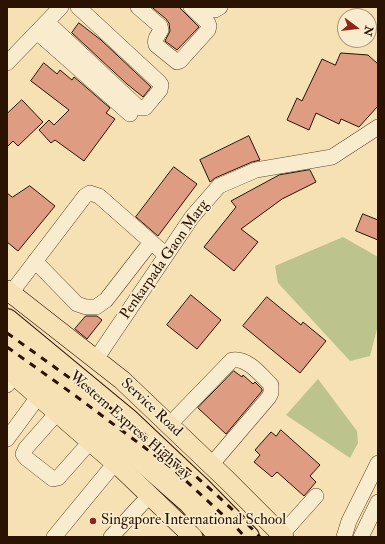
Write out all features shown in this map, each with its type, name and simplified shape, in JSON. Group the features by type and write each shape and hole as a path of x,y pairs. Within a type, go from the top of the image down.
{"highway":[{"name":"Western Express Highway","path":"7,320 128,420 200,488 248,537"},
{"name":"Western Express Highway","path":"7,345 114,436 188,502 221,537"}],"main road":[{"name":"Service Road","path":"9,292 122,380 283,535"},
{"path":"9,376 38,396 150,495 193,537"}],"street":[{"path":"7,63 61,7"},
{"path":"42,27 139,108 145,108 160,90 161,84 78,7"},
{"path":"138,7 160,26 161,30 156,38 156,45 177,62 180,61 208,30 208,23 191,7"},
{"path":"210,7 215,10 220,7"},
{"path":"42,27 130,114"},
{"name":"Penkarpada Gaon Marg","path":"96,359 192,217 219,186 256,170 332,157 378,127"},
{"path":"9,292 85,196 90,193 99,196 166,255"},
{"path":"35,261 72,300 81,306 96,307 106,300 151,242"},
{"path":"106,300 125,316"},
{"path":"169,425 232,360 236,359 246,362 271,384 269,397 212,465"},
{"path":"7,439 38,396"},
{"path":"57,413 26,448 24,454 26,458 53,479 58,478 90,442"},
{"path":"344,537 349,521 378,463"},
{"path":"54,537 118,466"},
{"path":"65,537 118,466"},
{"path":"111,537 150,495"},
{"path":"283,535 316,496"},
{"path":"361,537 378,502"}],"green space":[{"path":"343,237 378,257 378,325 370,356 350,361 278,283 275,266"},
{"path":"318,379 357,431 358,443 350,458 286,415"}],"building":[{"path":"152,7 179,7 199,27 177,50 165,41 170,31 169,23"},
{"path":"79,23 101,40 151,87 143,97 72,33"},
{"path":"341,53 368,55 378,64 378,106 359,127 341,119 339,124 316,113 309,130 287,120 297,98 302,101 322,59 335,65"},
{"path":"44,63 57,74 60,70 72,80 74,77 110,108 106,113 115,119 84,161 55,140 51,143 39,130 49,120 54,125 69,110 31,81"},
{"path":"22,100 43,122 18,146 13,141 7,147 7,114"},
{"path":"249,136 260,160 215,178 210,182 200,160"},
{"path":"174,167 197,184 158,236 136,217"},
{"path":"310,170 316,182 282,199 241,229 258,242 234,271 204,247 236,207 231,201 279,175"},
{"path":"30,186 55,206 18,251 7,242 7,193 12,197"},
{"path":"363,214 378,220 378,240 356,231"},
{"path":"191,295 221,320 197,349 167,325"},
{"path":"267,297 301,325 303,322 326,341 300,373 243,326"},
{"path":"86,316 97,316 102,320 87,339 75,329"},
{"path":"234,371 242,377 243,375 253,384 255,382 262,389 262,391 226,434 198,408"},
{"path":"281,430 320,465 310,476 316,482 304,496 277,472 272,477 254,462 260,455 255,450 271,432 276,436"}],"railway":[{"path":"7,333 138,429 201,481 260,537"},
{"path":"7,347 172,468 245,537"}],"place":[{"name":"Singapore International School","path":"93,521"}]}
